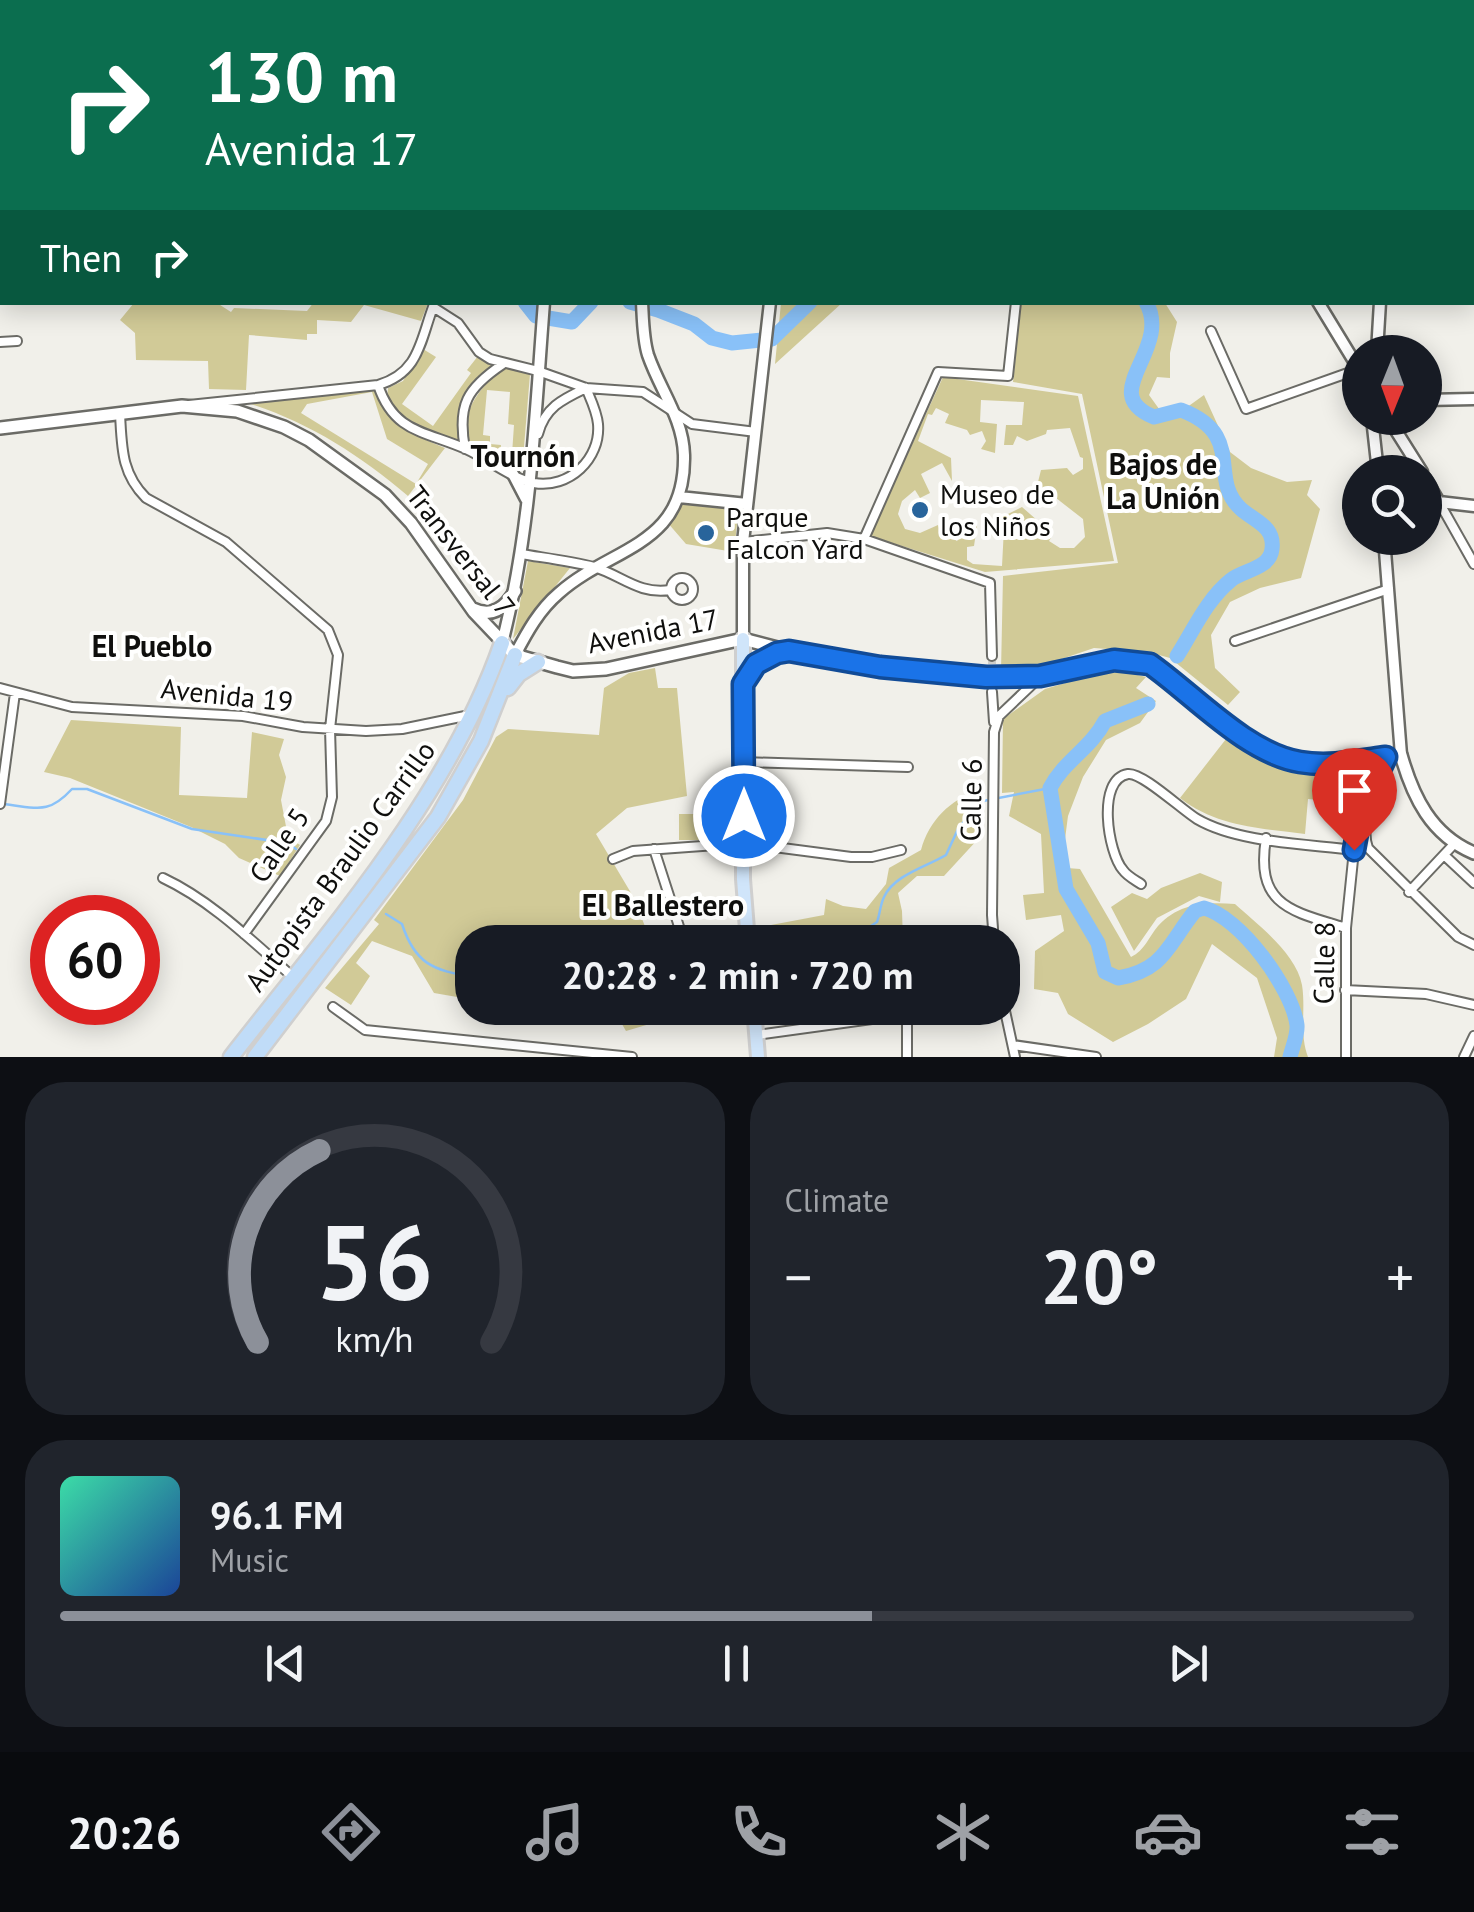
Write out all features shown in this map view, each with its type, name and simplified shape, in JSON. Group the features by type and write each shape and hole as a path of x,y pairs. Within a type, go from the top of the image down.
{"highway":[{"name":"Autopista Braulio Carrillo","path":"231,1057 419,807 463,735 502,643"},
{"name":"Autopista Braulio Carrillo","path":"254,1057 438,817 469,766 515,655"},
{"path":"500,696 520,674 538,662"}],"main road":[{"path":"0,428 182,406"},
{"name":"Transversal 7","path":"182,406 237,411 271,422 308,440 367,480 410,523 469,606 502,643 515,655 538,662"},
{"path":"469,606 491,613 505,606 516,591"},
{"path":"743,639 747,925"},
{"name":"Avenida 17","path":"538,662 592,671 743,639 789,651 986,677 1040,676 1103,661 1131,660 1150,664 1257,746 1278,756 1325,764 1401,755"},
{"path":"743,684 756,664 789,651"},
{"path":"1401,755 1417,802 1436,826 1474,853"},
{"path":"756,1025 758,1057"}],"street":[{"path":"182,406 378,384 403,375 434,305 458,323 479,352 502,364 538,370 586,388 643,392 692,424 756,432"},
{"path":"515,655 548,603 596,568 651,537 679,497 684,453 676,414 647,352 642,305"},
{"path":"743,639 743,542 770,305"},
{"path":"864,540 936,376 943,371 1008,376 1016,305"},
{"path":"1320,305 1342,342"},
{"path":"1377,335 1380,305"},
{"path":"502,643 516,591 531,482 544,306"},
{"path":"1211,331 1246,409 1342,376"},
{"path":"0,342 17,341"},
{"path":"466,449 464,405 482,378 502,364"},
{"path":"378,384 388,410 420,434 466,449 531,482 562,480 575,474 594,450 598,420 586,388"},
{"path":"534,448 542,419 551,406 586,388"},
{"path":"1442,399 1474,398"},
{"name":"Calle 5","path":"120,414 125,470 136,488 146,498 195,523 238,552 328,630 338,655 330,729 332,798 326,821 244,934"},
{"path":"513,474 523,490 527,508"},
{"path":"679,497 747,504"},
{"path":"1442,502 1474,506"},
{"path":"1442,507 1474,564"},
{"path":"743,542 827,533 864,540 990,583 992,656"},
{"path":"521,554 596,568 633,586 670,590"},
{"path":"1386,555 1401,755"},
{"path":"1234,641 1389,589"},
{"name":"Calle 6","path":"993,925 994,732 1002,712 1040,676"},
{"name":"Avenida 19","path":"0,688 72,707 243,716 303,728 402,728 474,712"},
{"path":"992,692 994,732"},
{"path":"0,801 16,693"},
{"path":"451,720 460,725 463,735"},
{"name":"Calle 8","path":"1346,1057 1346,928 1354,850 1362,806 1386,757"},
{"path":"743,762 908,767"},
{"path":"1141,884 1123,870 1108,831 1109,798 1121,777 1130,774 1141,776 1206,824 1266,838 1354,850"},
{"path":"1372,782 1377,792 1364,838 1368,848 1458,937 1474,944"},
{"path":"1266,838 1263,878 1270,892 1283,904 1346,928"},
{"path":"613,859 633,851 744,843 851,857 901,850"},
{"path":"1409,892 1455,843"},
{"path":"654,849 679,925"},
{"path":"1444,855 1474,883"},
{"path":"163,878 182,887 294,977"},
{"path":"1345,990 1426,994 1474,1004"},
{"path":"333,1007 364,1030 632,1057"},
{"path":"757,1035 832,1025"},
{"path":"906,1025 907,1057"},
{"path":"1008,1025 1015,1057"},
{"path":"1464,1057 1474,1036"},
{"path":"1012,1045 1096,1057"}],"shaded area":[{"path":"132,305 220,305 231,312 234,308 307,311 312,305 364,305 351,322 317,320 317,334 307,334 307,340 249,335 246,390 209,389 208,361 136,360 135,333 120,320"},
{"path":"364,305 427,305 421,321"},
{"path":"781,305 840,305 775,364"},
{"path":"1021,305 1166,305 1177,322 1170,353 1170,378 1157,377 1149,395 1162,413 1172,418 1204,395 1230,452 1251,468 1287,482 1312,480 1307,495 1320,509 1301,578 1260,588 1230,602 1211,635 1215,668 1240,692 1228,705 1170,658 1148,652 1094,648 1032,669 1001,671 1003,576 1118,563 1082,394 1013,382"},
{"path":"423,349 436,357 402,404 433,426 471,373 467,370 478,356 494,365 475,380 464,398 459,442 418,426 387,398 388,388 403,381"},
{"path":"506,367 530,374 522,471 483,454 467,435 473,402","holes":["487,390 510,392 508,424 514,425 512,454 500,454 501,445 490,444 490,436 483,435"]},
{"path":"943,377 1078,396 1114,561 985,572 870,536","holes":["981,400 1024,402 1022,425 1006,425 1004,445 1013,445 1017,436 1027,441 1046,434 1047,430 1070,428 1083,458 1083,469 1073,475 1067,468 1041,470 1036,490 1052,502 1056,498 1083,519 1085,537 1074,548 1060,548 1049,541 1051,538 1038,526 1038,521 1022,507 1002,517 1002,566 967,560 967,547 974,546 977,526 972,522 957,541 940,531 938,525 920,533 905,529 898,514 902,501 915,490 920,498 930,493 921,474 942,463 952,481 951,458 918,441 928,414 932,415 936,408 949,414 945,423 967,430 970,435 982,431 986,441 981,449 995,453 997,424 980,422"]},
{"path":"376,389 394,420 445,448 408,496 329,440 287,418 241,401","holes":["372,392 387,439 428,464 416,484 301,413 307,404"]},
{"name":"Parque Falcon Yard","path":"682,504 732,508 738,515 734,552 686,544 667,522"},
{"path":"528,561 570,568 513,639"},
{"path":"655,668 658,688 677,688 687,796 627,808 596,834 634,898 644,925 455,925 455,997 434,993 412,956 372,941 356,963 370,976 351,1005 325,988 379,924 374,920 463,800 496,737 508,729 599,735 604,688 629,673"},
{"path":"1113,669 1146,677 1136,688 1156,701 1140,723 1106,740 1083,777 1068,816 1064,847 1067,868 1080,869 1131,957 1166,918 1184,908 1235,904 1275,940 1298,973 1308,1057 1274,1057 1277,1038 1257,978 1212,944 1186,999 1113,1042 1068,1014 1058,993 1034,989 1035,951 1064,931 1061,915 1026,920 1023,895 1044,893 1041,834 1009,816 1014,792 1002,793 1003,719 1045,689"},
{"path":"71,720 181,727 179,795 247,798 252,732 284,739 279,755 286,777 281,800 288,837 300,845 280,876 239,858 225,844 191,827 70,778 44,772"},
{"path":"1226,739 1278,764 1312,769 1370,765 1361,780 1329,778 1319,800 1308,799 1305,834 1255,828 1209,815 1180,798"},
{"path":"978,789 979,838 944,876 917,876 898,893 902,925 771,925 824,915 826,899 866,909 886,884 889,868 921,850 929,829 958,799"},
{"path":"679,814 735,814 736,840 679,840"},
{"path":"1200,873 1222,882 1220,902 1199,896 1157,918 1134,951 1111,907 1132,893 1147,899 1161,888"},
{"path":"622,1025 646,1025 626,1031"}],"waterway":[{"path":"527,305 536,316 572,322 588,305"},
{"path":"640,305 694,324 712,338 732,343 772,339 807,305"},
{"path":"1147,305 1152,320 1150,337 1132,396 1138,407 1154,417 1181,410 1201,420 1213,432 1220,444 1231,497 1267,529 1272,541 1266,561 1231,580 1215,596 1177,656"},
{"path":"1148,704 1105,721 1050,788 1066,889 1098,943 1105,972 1118,978 1156,962 1195,911 1204,908 1233,925 1275,974 1293,1010 1297,1029 1290,1057"},
{"path":"872,925 889,889 903,877 946,855 959,827 983,801 1050,788"},
{"path":"2,804 40,808 55,803 72,789 87,789 192,829 287,843 296,849"},
{"path":"386,914 402,924 413,948 427,963 455,973"}],"tunnel":[{"path":"992,656 992,692"}],"place":[{"name":"Museo de los Niños","path":"920,510"},
{"name":"Parque Falcon Yard","path":"706,533"}],"district":[{"name":"Tournón","path":"523,457"},
{"name":"Bajos de La Unión","path":"1163,482"},
{"name":"El Pueblo","path":"152,647"},
{"name":"El Ballestero","path":"663,906"}],"route":[{"path":"744,816 743,684 756,664 777,653 789,651 880,667 986,677 1040,676 1103,661 1131,660 1150,664 1257,746 1278,756 1325,764 1386,757 1362,806 1354,850"}]}
